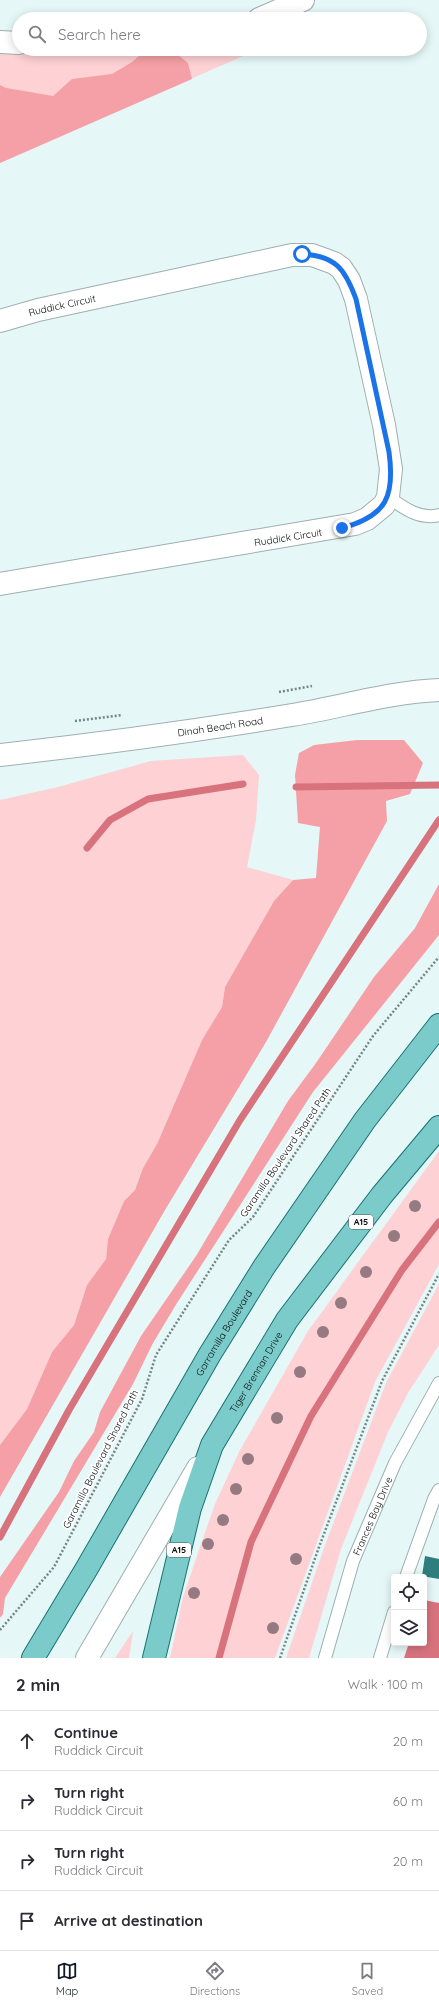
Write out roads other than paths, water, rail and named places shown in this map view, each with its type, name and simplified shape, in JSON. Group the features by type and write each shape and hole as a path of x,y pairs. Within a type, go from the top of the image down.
{"main road":[{"name":"Garramilla Boulevard","path":"33,1658 87,1568 210,1354 264,1267 365,1120 439,1025"},
{"name":"Tiger Brennan Drive","path":"154,1658 190,1508 212,1445 287,1320 382,1195 439,1127"}],"street":[{"path":"275,12 303,0"},
{"path":"0,42 12,43"},
{"name":"Ruddick Circuit","path":"0,321 38,310 278,258 302,254 328,259 345,274 356,299 389,452 391,469 388,497 377,512 367,519 342,528 0,584"},
{"name":"Dinah Beach Road","path":"0,755 62,748 276,717 350,703 439,690"},
{"path":"350,703 401,706 439,706"},
{"path":"87,1658 212,1445"}],"lane":[{"path":"388,497 411,514 432,517 439,514"},
{"name":"Frances Bay Drive","path":"325,1658 353,1561 394,1463 439,1383"},
{"path":"407,1574 434,1499 439,1490"},
{"path":"380,1658 391,1622"}],"waterway":[{"path":"87,848 110,820 148,799 243,784"},
{"path":"296,787 439,785"},
{"path":"0,1537 69,1410 240,1120 439,820"},
{"path":"219,1658 251,1542 311,1416 402,1270 439,1222"}]}
